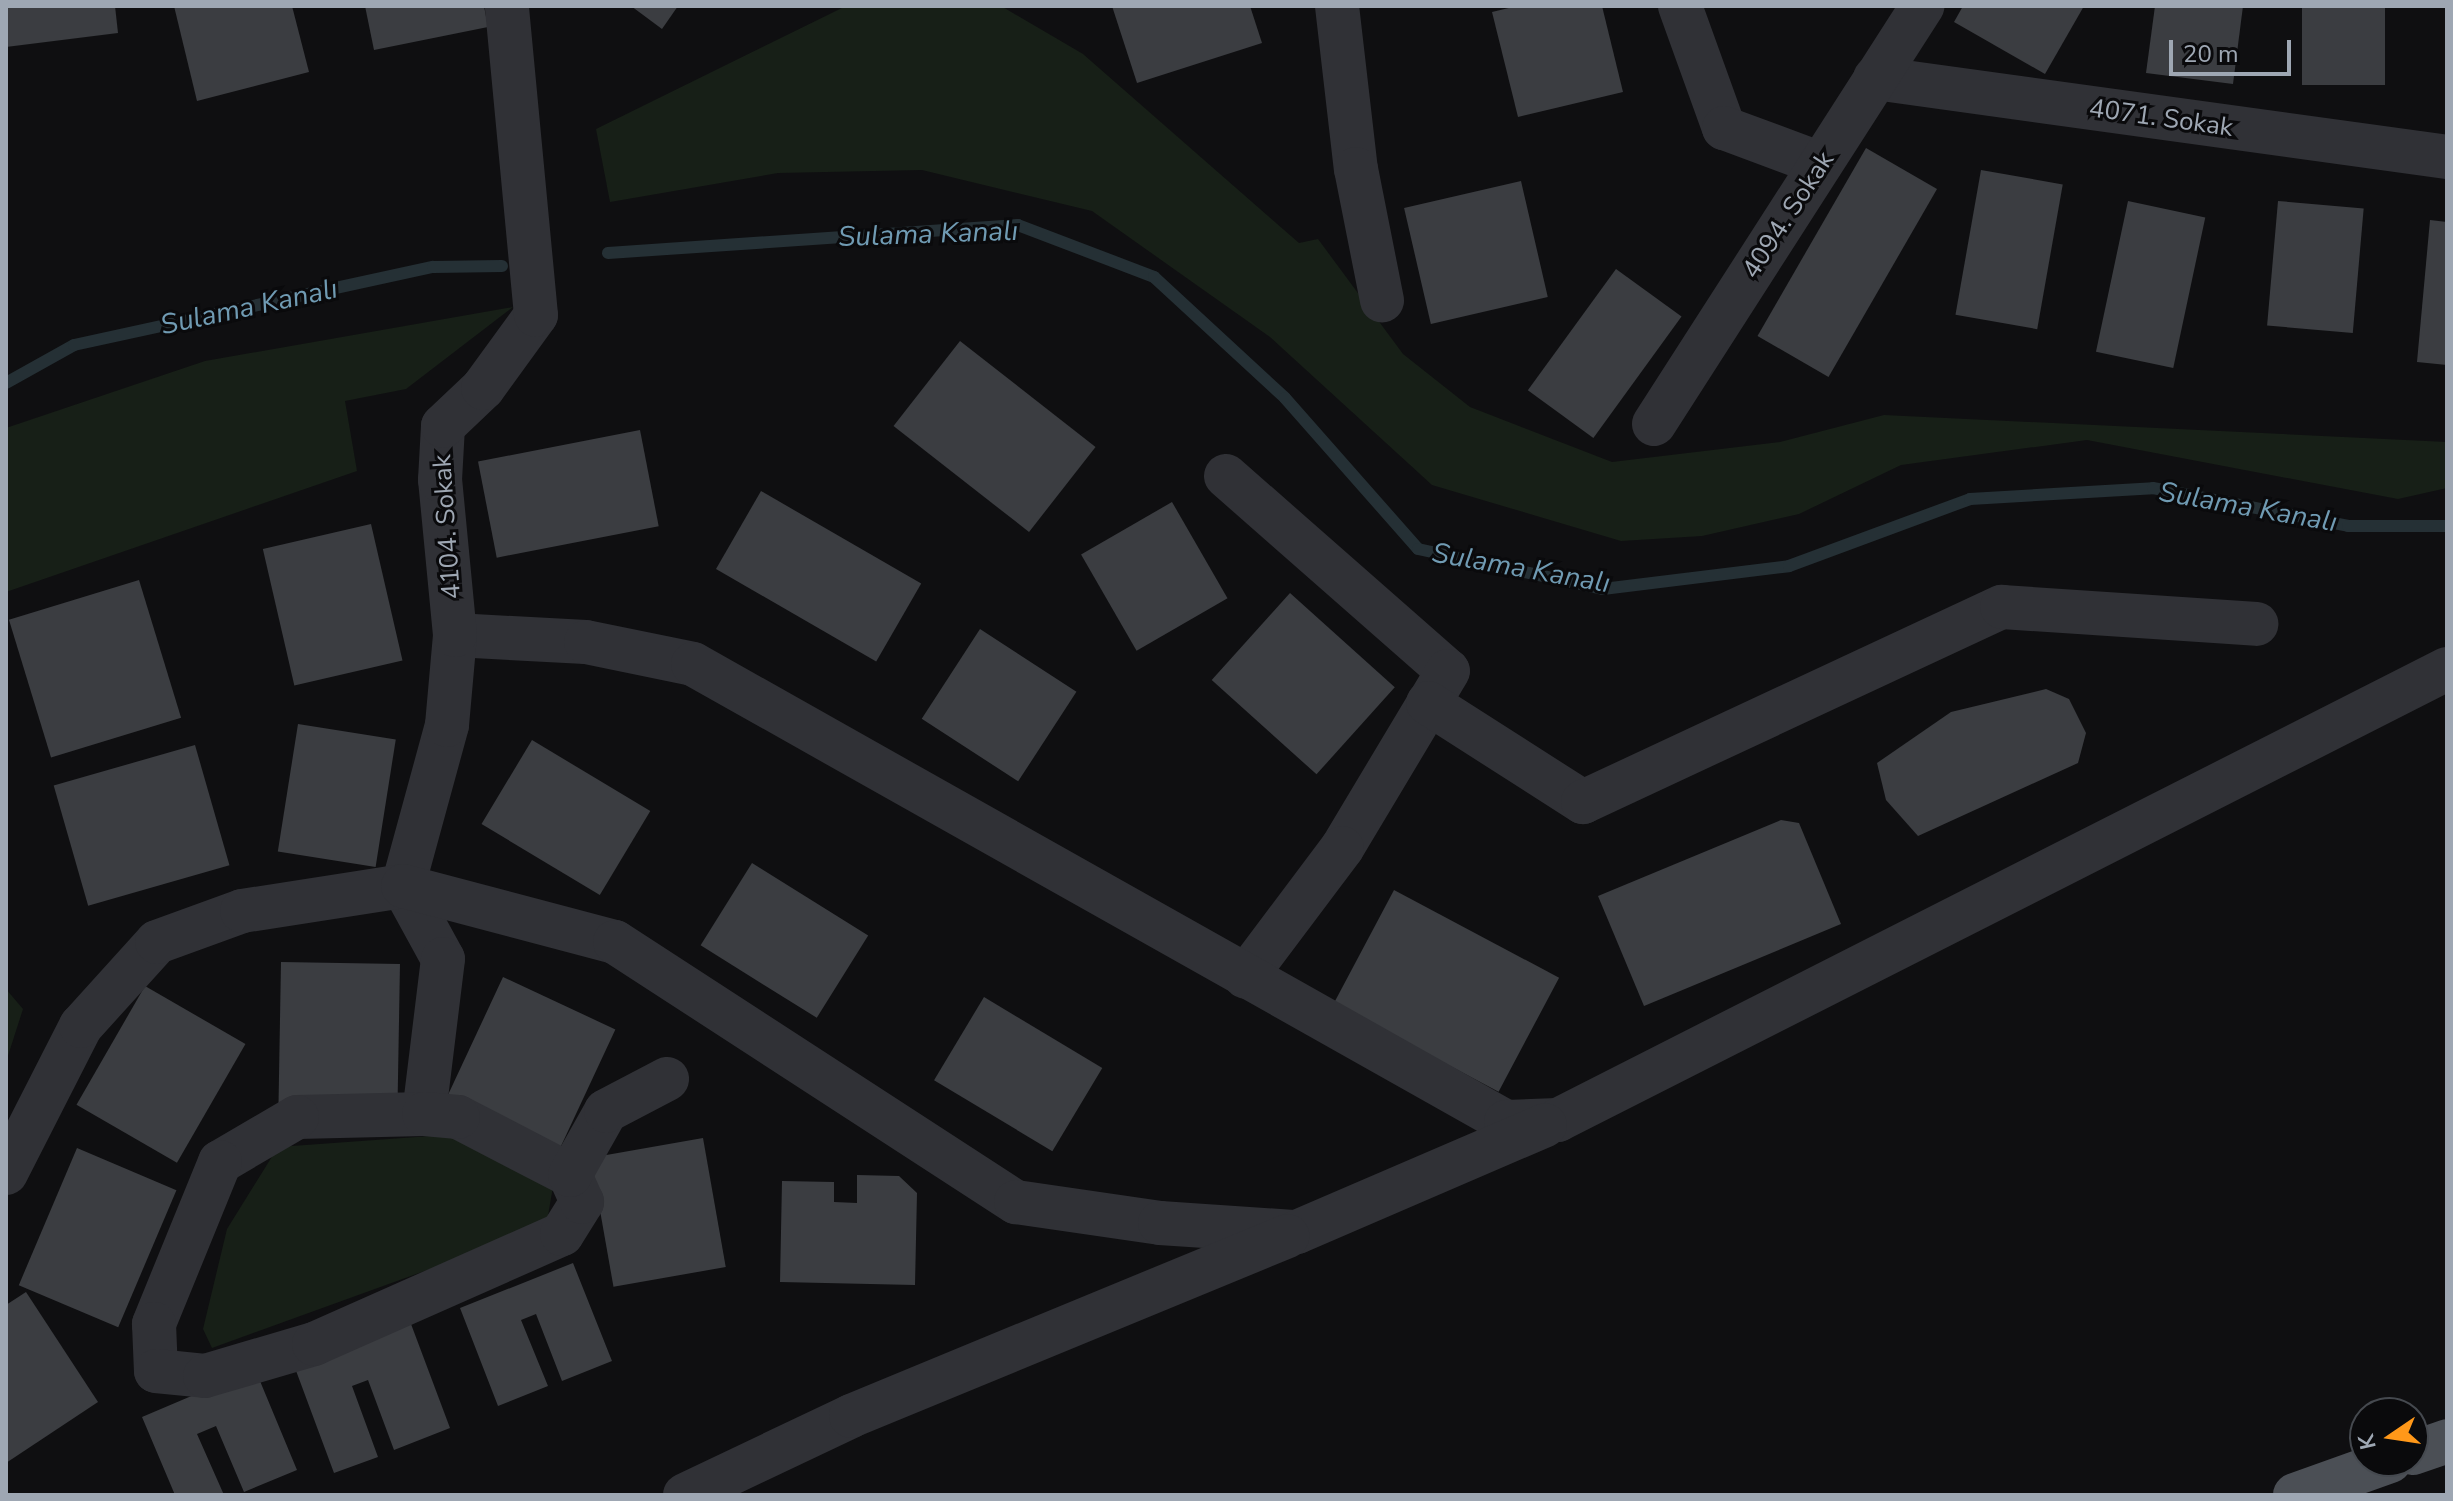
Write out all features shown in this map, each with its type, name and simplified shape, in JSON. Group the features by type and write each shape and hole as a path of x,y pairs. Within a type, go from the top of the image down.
{"main road":[{"path":"2295,1495 2349,1476"}],"street":[{"name":"4104. Sokak","path":"403,886 447,725 455,635 440,480 443,426 483,388 536,315 507,6"},
{"path":"1337,6 1356,169 1382,300"},
{"path":"1680,6 1724,128 1821,164"},
{"name":"4094. Sokak","path":"1654,424 1922,6"},
{"name":"4071. Sokak","path":"1875,78 2447,157"},
{"path":"1226,476 1448,671 1342,848 1245,977"},
{"path":"1428,703 1583,802 2002,607 2256,624"},
{"path":"455,635 586,642 693,664 1506,1122 1558,1120"},
{"path":"685,1495 851,1416 1297,1232 1558,1120 2447,669"},
{"path":"403,886 443,959 424,1114"},
{"path":"6,1173 81,1026 157,942 242,911 403,886 615,942 1016,1202 1297,1232"},
{"path":"570,1175 606,1111 667,1079"},
{"path":"424,1114 458,1117 570,1175 582,1202 562,1234 314,1344 205,1376 156,1371 154,1324 220,1162 297,1117 424,1114"}],"shaded area":[{"path":"846,6 1001,6 1083,54 1299,243 1318,239 1403,354 1470,407 1612,462 1780,442 1884,415 2447,442 2447,488 2398,499 2087,440 1901,465 1799,514 1702,536 1621,541 1432,485 1270,337 1092,211 922,170 778,173 610,202 596,129"},
{"path":"513,307 406,389 345,401 357,471 6,592 6,428 205,361"},
{"path":"6,989 23,1009 6,1062"},
{"path":"486,1132 554,1181 546,1227 212,1348 203,1329 227,1229 278,1147"}],"building":[{"path":"6,6 115,6 118,33 6,47"},
{"path":"174,6 292,6 309,72 197,101"},
{"path":"365,6 484,6 488,27 374,50"},
{"path":"631,6 678,6 662,29"},
{"path":"1112,6 1250,6 1262,43 1137,83"},
{"path":"1517,6 1602,6 1623,92 1518,117 1492,12"},
{"path":"1963,6 2084,6 2045,74 1954,22"},
{"path":"2155,6 2243,6 2233,84 2146,73"},
{"path":"2302,6 2385,6 2385,85 2302,85"},
{"path":"1866,148 1937,189 1829,377 1758,336"},
{"path":"1981,170 2063,184 2037,329 1955,315"},
{"path":"1521,181 1548,297 1431,324 1404,208"},
{"path":"2128,201 2205,217 2173,368 2096,352"},
{"path":"2278,201 2364,208 2353,333 2267,326"},
{"path":"2430,220 2447,222 2447,365 2417,362"},
{"path":"1616,269 1682,317 1593,438 1528,390"},
{"path":"960,341 1096,447 1029,532 894,426"},
{"path":"640,430 659,526 497,558 478,461"},
{"path":"761,491 921,584 876,661 716,569"},
{"path":"1172,502 1228,598 1137,651 1081,554"},
{"path":"371,524 402,660 294,685 263,549"},
{"path":"139,580 181,718 51,757 9,620"},
{"path":"1290,593 1395,687 1316,774 1212,680"},
{"path":"980,629 1076,692 1018,781 922,719"},
{"path":"2046,689 2069,699 2086,733 2078,763 1918,836 1886,800 1877,763 1951,712"},
{"path":"298,724 396,739 376,867 278,851"},
{"path":"532,740 650,811 600,895 482,824"},
{"path":"195,745 229,865 88,906 54,786"},
{"path":"1781,820 1799,823 1841,924 1644,1006 1598,896"},
{"path":"752,863 868,936 817,1018 701,945"},
{"path":"1394,890 1559,978 1499,1092 1333,1004"},
{"path":"281,962 400,964 397,1107 279,1105"},
{"path":"503,977 615,1029 560,1147 448,1095"},
{"path":"145,986 245,1044 177,1163 76,1105"},
{"path":"984,997 1102,1068 1052,1151 934,1080"},
{"path":"703,1138 726,1267 613,1287 591,1158"},
{"path":"77,1148 176,1190 118,1327 19,1285"},
{"path":"857,1175 899,1176 917,1193 915,1285 780,1282 782,1181 834,1182 834,1202 857,1203"},
{"path":"573,1263 612,1361 562,1381 536,1314 521,1320 548,1386 498,1406 460,1308"},
{"path":"26,1292 98,1402 6,1463 6,1305"},
{"path":"411,1324 450,1428 394,1450 368,1380 352,1386 378,1457 334,1473 295,1368"},
{"path":"255,1369 297,1470 244,1492 216,1426 197,1434 224,1495 175,1495 142,1417"}],"waterway":[{"name":"Sulama Kanalı","path":"608,253 1018,225 1154,277 1285,398 1418,549 1603,589 1789,566 1970,499 2153,488 2348,526 2447,526"},
{"name":"Sulama Kanalı","path":"6,383 74,345 433,267 502,266"}]}
